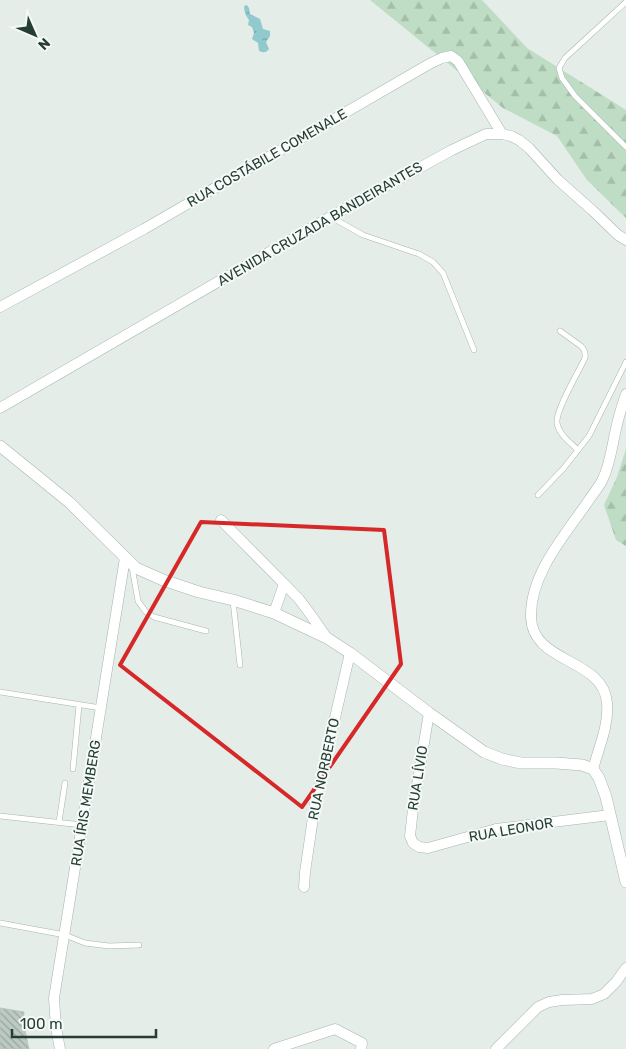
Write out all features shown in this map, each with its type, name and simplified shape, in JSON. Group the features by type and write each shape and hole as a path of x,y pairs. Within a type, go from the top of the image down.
{"street":[{"name":"RUA COSTÁBILE COMENALE","path":"0,307 144,229 442,58 451,56 458,61 502,134"},
{"name":"AVENIDA CRUZADA BANDEIRANTES","path":"0,408 330,217 468,142 486,134 502,134"},
{"path":"502,134 519,140 529,148 558,180 618,235 626,240"},
{"path":"593,769 607,721 607,701 603,687 593,675 550,650 540,641 533,630 531,616 534,596 544,566 602,482 610,459 614,436 626,394"},
{"path":"0,446 69,502 136,568 163,580 199,592 274,613 327,638 484,752 502,759 521,763 582,765 593,769 599,778 606,797 626,882"},
{"path":"221,520 284,584 308,611 327,638"},
{"name":"RUA ÍRIS MEMBERG","path":"60,1049 56,1028 54,998 101,708 128,561"},
{"path":"274,613 284,584"},
{"name":"RUA NORBERTO","path":"304,887 315,804 350,653"},
{"name":"RUA LÍVIO","path":"413,843 410,836 413,809 429,713"},
{"name":"RUA LEONOR","path":"413,843 419,847 428,848 496,829 610,815"},
{"path":"496,1049 538,1007 549,1002 592,999 604,994 626,968"},
{"path":"274,1049 335,1028 362,1043 361,1049"}],"lane":[{"path":"626,2 565,58 560,68 562,78 575,96 626,147"},
{"path":"330,217 363,234 419,254 433,262 443,272 474,350"},
{"path":"560,331 581,346 586,355 559,409 556,420 565,437 578,450"},
{"path":"538,495 563,469 589,436 626,362"},
{"path":"128,561 136,593 146,612 154,617 206,631"},
{"path":"233,600 240,665"},
{"path":"0,692 101,708"},
{"path":"73,769 79,705"},
{"path":"59,822 65,783"},
{"path":"0,816 82,826"},
{"path":"0,922 65,935 85,943 109,946 138,944"}],"highlighted area":[{"path":"201,522 384,530 401,664 302,807 120,665"}],"green space":[{"path":"370,0 482,0 527,48 626,110 626,218 587,180 557,136 503,108"},
{"path":"626,449 626,546 616,540 604,505 617,477"}],"water":[{"path":"247,5 250,14 260,19 263,29 270,31 270,36 266,42 269,49 266,52 259,51 258,43 252,39 254,33 252,27 248,25 249,20 244,10 244,6"}],"building":[{"path":"0,1008 24,1012 23,1022 29,1049 0,1049"}]}
